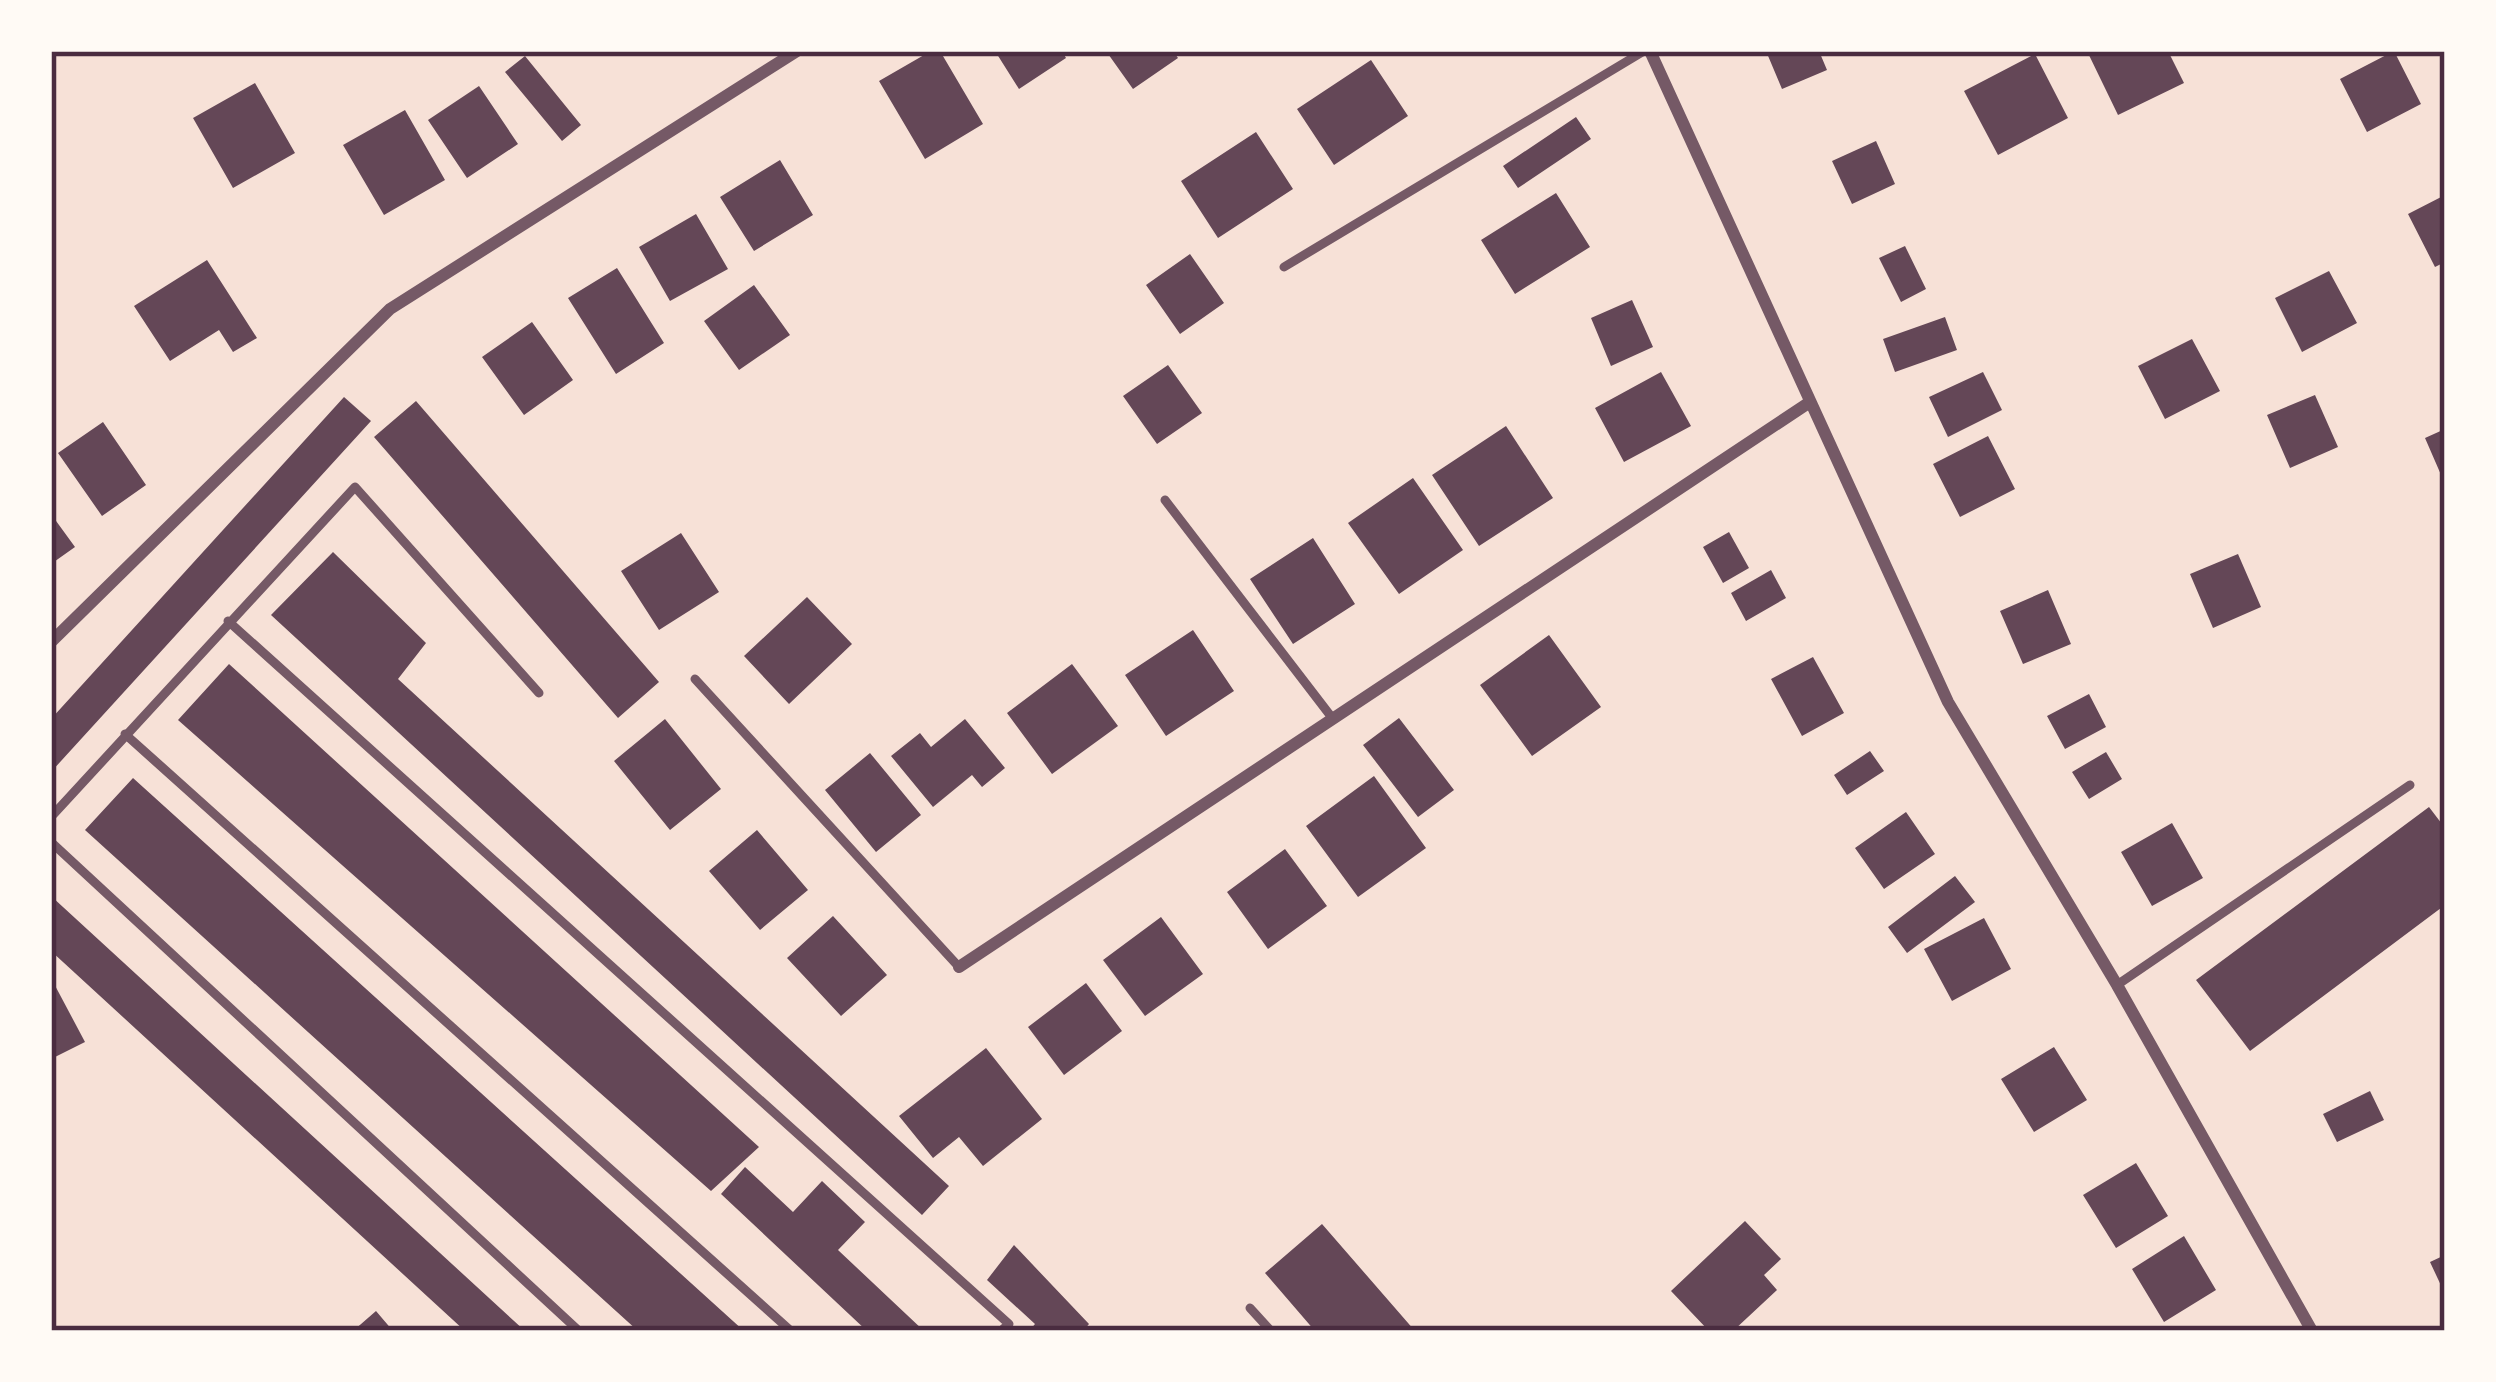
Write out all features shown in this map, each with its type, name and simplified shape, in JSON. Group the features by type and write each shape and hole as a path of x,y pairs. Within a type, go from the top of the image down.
{"street":[{"path":"51,642 390,310 797,51"},
{"path":"1647,51 1948,702 2117,985 2312,1331"},
{"path":"959,968 1810,402"}],"lane":[{"path":"1284,267 1647,51"},
{"path":"51,817 355,487 539,693"},
{"path":"1165,500 1333,719"},
{"path":"228,622 1009,1324 1001,1331"},
{"path":"695,679 959,968"},
{"path":"125,734 790,1331"},
{"path":"2117,985 2410,785"},
{"path":"51,842 579,1331"},
{"path":"1250,1308 1271,1331"}],"building":[{"path":"931,51 940,51 983,124 925,159 879,81"},
{"path":"995,51 1062,51 1066,58 1019,89"},
{"path":"1106,51 1173,51 1178,58 1133,89"},
{"path":"1766,51 1819,51 1827,70 1782,89"},
{"path":"2087,51 2168,51 2184,83 2118,115"},
{"path":"2394,51 2421,104 2367,132 2340,79"},
{"path":"2035,54 2068,118 1998,155 1964,91"},
{"path":"525,56 581,125 562,141 505,72"},
{"path":"1371,60 1408,116 1334,165 1297,109"},
{"path":"255,83 295,153 233,188 193,118"},
{"path":"479,86 518,144 467,178 428,120"},
{"path":"405,110 445,180 384,215 343,145"},
{"path":"1576,117 1591,139 1518,188 1503,166"},
{"path":"1256,132 1293,189 1218,238 1181,181"},
{"path":"1876,141 1895,184 1852,204 1832,161"},
{"path":"780,160 813,215 754,251 720,197"},
{"path":"1556,193 1590,247 1515,294 1481,240"},
{"path":"2445,195 2445,262 2435,267 2408,214"},
{"path":"696,214 728,269 670,301 639,247"},
{"path":"1905,246 1926,289 1901,302 1879,258"},
{"path":"1190,254 1224,303 1180,334 1146,285"},
{"path":"207,260 257,338 233,352 219,330 170,361 134,306"},
{"path":"617,268 664,343 616,374 568,298"},
{"path":"2329,271 2357,323 2302,352 2275,298"},
{"path":"754,285 790,335 739,370 704,321"},
{"path":"1632,300 1653,347 1611,366 1591,318"},
{"path":"1945,317 1957,350 1895,372 1883,339"},
{"path":"532,322 573,380 524,415 482,357"},
{"path":"2192,339 2220,391 2165,419 2138,366"},
{"path":"1168,365 1202,413 1157,444 1123,396"},
{"path":"1661,372 1691,426 1624,462 1595,408"},
{"path":"1983,372 2002,410 1948,437 1929,397"},
{"path":"2315,395 2338,447 2290,468 2267,415"},
{"path":"344,397 371,421 51,772 51,719"},
{"path":"416,401 659,682 618,718 374,437"},
{"path":"103,422 146,485 102,516 58,453"},
{"path":"1506,426 1553,498 1479,546 1432,475"},
{"path":"2445,429 2445,484 2425,438"},
{"path":"1988,436 2015,489 1960,517 1933,464"},
{"path":"1413,478 1463,550 1399,594 1348,523"},
{"path":"51,514 75,547 51,564"},
{"path":"1729,532 1749,568 1723,583 1703,547"},
{"path":"681,533 719,592 659,630 621,571"},
{"path":"1313,538 1355,604 1293,644 1250,579"},
{"path":"333,552 426,643 398,679 949,1186 922,1215 271,615"},
{"path":"2238,554 2261,607 2213,628 2190,574"},
{"path":"1771,570 1786,598 1746,621 1731,593"},
{"path":"2048,590 2071,644 2023,664 2000,611"},
{"path":"807,597 852,644 789,704 744,656"},
{"path":"1193,630 1234,691 1166,736 1125,675"},
{"path":"1549,635 1601,707 1532,756 1480,685"},
{"path":"1813,657 1844,713 1802,736 1771,679"},
{"path":"229,664 759,1147 711,1191 178,720"},
{"path":"1072,664 1118,726 1052,774 1007,713"},
{"path":"2089,694 2106,727 2065,749 2047,716"},
{"path":"1399,718 1454,790 1418,817 1363,745"},
{"path":"665,719 721,789 670,830 614,761"},
{"path":"965,719 1005,768 982,787 972,775 933,807 891,756 920,733 931,747"},
{"path":"1870,751 1884,771 1847,795 1834,775"},
{"path":"2106,752 2122,779 2089,799 2072,772"},
{"path":"870,753 921,815 876,852 825,790"},
{"path":"1374,776 1426,848 1358,897 1306,826"},
{"path":"133,778 744,1331 638,1331 85,830"},
{"path":"2429,807 2445,828 2445,905 2250,1051 2196,980"},
{"path":"1906,812 1935,854 1884,889 1855,848"},
{"path":"2172,823 2203,878 2152,906 2121,852"},
{"path":"757,830 808,890 760,930 709,871"},
{"path":"1285,849 1327,906 1268,949 1227,892"},
{"path":"1955,876 1975,902 1907,953 1888,927"},
{"path":"51,896 525,1331 465,1331 51,951"},
{"path":"833,916 887,975 841,1016 787,958"},
{"path":"1161,917 1203,974 1145,1016 1103,960"},
{"path":"1984,918 2011,969 1952,1001 1924,949"},
{"path":"51,978 85,1042 51,1059"},
{"path":"1086,983 1122,1031 1064,1075 1028,1027"},
{"path":"2054,1047 2087,1100 2034,1132 2001,1079"},
{"path":"986,1048 1042,1119 983,1166 959,1137 933,1158 899,1116"},
{"path":"2370,1091 2384,1120 2337,1142 2323,1114"},
{"path":"2136,1163 2168,1216 2116,1248 2083,1195"},
{"path":"745,1167 793,1212 822,1181 865,1222 838,1250 924,1331 867,1331 721,1194"},
{"path":"1745,1221 1781,1259 1764,1275 1777,1290 1733,1331 1709,1331 1671,1291"},
{"path":"1322,1224 1415,1331 1315,1331 1265,1273"},
{"path":"2184,1236 2216,1290 2164,1322 2132,1269"},
{"path":"1014,1245 1089,1324 1083,1331 1029,1331 1035,1324 987,1280"},
{"path":"2445,1255 2445,1294 2430,1262"},
{"path":"376,1311 393,1331 353,1331"}]}
